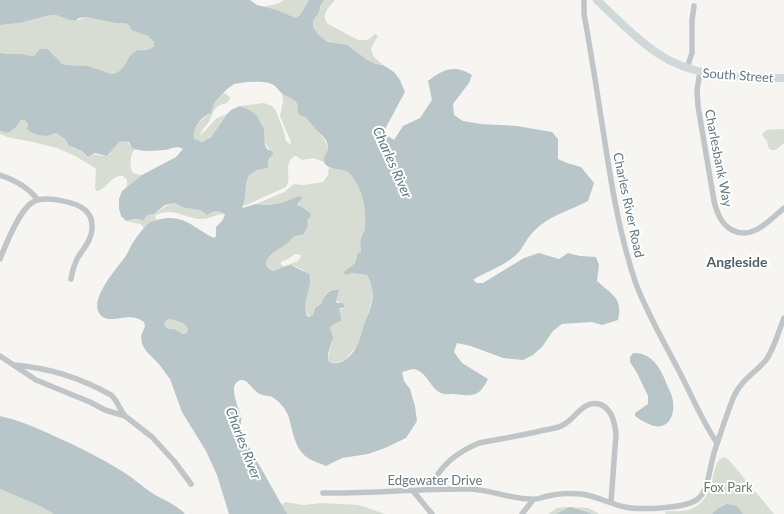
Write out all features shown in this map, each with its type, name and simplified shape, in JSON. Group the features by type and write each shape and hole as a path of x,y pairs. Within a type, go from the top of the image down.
{"main road":[{"name":"South Street","path":"597,0 650,48 663,57 687,68 728,77 784,78"}],"street":[{"name":"Charles River Road","path":"584,0 584,14 606,152 615,205 626,251 639,290 652,320 704,422 718,443"},
{"path":"687,68 692,53 692,20 694,6"},
{"name":"Charlesbank Way","path":"700,72 697,90 698,106 714,201 719,216 728,227 739,233 745,234 753,232 765,225 784,208"},
{"path":"0,175 23,185 37,199"},
{"path":"0,259 28,205 37,199 46,198 79,206 84,209 91,219 92,232 74,265 71,279"},
{"name":"Edgewater Drive","path":"323,493 413,491 430,489 478,490 533,500 558,494 576,493 630,508 652,508 683,505 695,501 699,498 706,486 718,443 737,390 746,378 769,354 784,318"},
{"path":"0,356 36,380 105,410 125,416 156,441 174,461 191,484"},
{"path":"15,365 47,369 80,380 111,395 125,416"},
{"path":"430,489 439,472 446,464 468,448 479,443 551,430 570,421 585,406 599,404 609,411 615,425 616,434 611,502"},
{"path":"413,491 432,514"},
{"path":"522,514 533,500"}],"green space":[{"path":"284,0 309,0 300,15 296,18 277,10 262,7 277,4"},
{"path":"324,0 335,0 325,14 328,24 358,40 368,40 375,34 378,36 371,48 373,56 383,65 368,61 351,48 326,41 316,34 313,29 313,22"},
{"path":"56,15 75,21 86,17 115,23 125,23 133,30 148,36 154,42 154,45 149,49 136,51 122,71 111,74 88,66 62,64 48,49 38,52 32,56 0,53 0,25"},
{"path":"224,93 230,97 228,102 218,106 215,109 200,136 217,118 227,114 209,138 204,141 194,139 197,126 212,111 215,102"},
{"path":"282,94 294,99 302,116 321,134 328,147 324,162 314,158 302,160 294,156 290,160 288,168 289,179 286,187 244,206 246,184 249,176 252,172 268,167 272,151 266,145 263,128 256,116 250,110 240,106 264,103 272,106 275,109 283,129 286,141 291,145 280,116 283,101"},
{"path":"23,119 28,121 27,127 41,135 48,136 56,133 66,140 72,148 82,151 87,157 94,155 109,155 112,149 120,141 126,141 132,148 135,149 131,157 133,173 142,175 126,188 127,180 123,176 119,176 100,190 96,191 95,168 75,156 57,148 7,137 0,134 0,131 3,132"},
{"path":"784,129 784,143 776,150 771,150 768,147 767,141 762,135 766,130"},
{"path":"329,167 347,172 352,176 360,190 364,206 365,229 361,239 361,253 356,255 355,263 349,268 351,273 367,275 372,288 373,296 362,336 356,347 345,360 334,363 331,363 328,360 332,342 330,330 332,325 341,321 339,309 343,309 344,304 336,301 335,289 328,292 324,296 322,303 317,306 313,315 310,317 306,313 305,305 306,294 311,279 307,273 301,269 288,265 300,259 301,255 295,254 281,262 281,265 284,266 279,270 272,271 266,267 266,263 272,254 294,237 301,236 306,228 308,218 305,209 297,205 300,202 296,197 287,202 271,205 256,204 284,192 294,184 303,185 323,182 328,175"},
{"path":"174,203 185,208 200,210 205,214 217,212 224,214 203,219 173,212 162,213 156,215 155,218 157,220 149,224 143,230 143,226 140,224 126,221 145,219 147,215 151,215"},
{"path":"170,319 181,322 185,325 188,330 186,334 182,334 175,329 166,327 164,323"},
{"name":"Fox Park","path":"724,457 729,460 774,514 665,514 666,511 685,511 700,504 709,489 716,465 719,460"},
{"path":"0,489 40,506 54,514 0,514"},
{"path":"285,502 303,505 322,503 359,505 385,514 286,514 282,508 282,505"},
{"path":"557,508 588,508 600,514 548,514"}],"water":[{"name":"Charles River","path":"0,0 250,0 257,5 277,10 296,18 300,15 309,0 324,0 313,21 313,27 318,35 328,42 347,45 367,60 383,65 394,72 400,80 405,92 385,129 388,136 394,140 403,126 420,118 432,100 428,81 439,73 449,69 460,70 472,75 469,83 453,104 454,115 463,121 481,124 517,126 552,132 558,139 558,159 581,167 594,183 588,201 546,221 531,235 515,256 502,265 473,280 477,283 483,283 524,258 539,253 559,259 568,253 580,256 596,257 599,265 597,281 612,293 618,301 618,320 602,325 592,322 562,324 553,331 542,347 533,355 523,360 503,358 471,346 457,343 454,352 462,363 488,379 478,393 470,395 442,394 422,373 414,369 402,372 404,381 410,389 415,406 417,421 406,438 368,454 342,458 326,466 304,455 298,447 288,415 279,403 272,397 261,395 245,381 239,380 234,386 234,390 241,416 243,433 251,451 287,514 229,514 217,475 206,451 182,412 170,379 158,363 146,351 142,344 141,336 145,326 144,322 138,318 132,317 108,319 99,313 97,307 101,292 126,255 136,237 148,224 161,219 169,218 183,220 214,238 216,236 216,227 225,215 221,212 216,212 207,215 200,210 185,208 174,203 165,205 154,214 147,215 144,220 135,219 126,221 121,216 119,199 122,191 142,175 176,157 183,149 181,148 177,147 165,150 143,151 132,148 129,142 120,141 107,156 95,153 88,157 82,151 69,146 66,140 56,133 48,136 37,135 31,132 27,129 28,124 25,120 21,120 16,127 8,133 0,131 0,53 32,56 35,55 40,49 48,49 62,64 88,66 111,74 120,71 135,51 149,49 154,46 154,42 148,36 132,30 129,25 125,23 115,23 86,17 79,18 75,21 56,15 19,23 0,25","holes":["247,82 272,84 284,95 295,101 298,113 306,118 324,137 327,143 328,148 324,160 325,164 330,168 344,170 350,174 361,193 365,222 365,229 361,237 361,252 357,254 355,263 344,272 346,275 351,273 367,275 373,296 356,347 344,361 331,363 328,360 328,354 333,338 330,328 334,324 341,321 339,309 345,307 343,303 337,303 336,301 339,290 330,291 324,297 322,303 315,308 313,315 309,317 307,316 305,305 310,283 309,274 291,265 272,271 266,266 266,262 272,254 287,244 294,237 303,235 308,226 307,220 311,216 310,213 297,205 302,198 299,196 282,203 268,205 256,204 242,208 249,176 253,172 268,168 269,159 273,154 272,151 267,149 265,145 264,129 257,116 250,110 240,106 231,110 227,114 211,137 202,142 194,139 198,123 211,113 215,102 227,89 234,84","170,319 181,322 185,325 188,330 186,334 182,334 175,329 167,328 164,323"]},
{"path":"633,353 652,359 663,375 673,400 673,413 666,424 661,426 651,425 635,416 635,413 648,404 648,396 630,362 630,357"},
{"path":"0,416 39,429 98,457 125,473 152,493 174,505 185,514 54,514 40,506 0,489"},
{"path":"727,504 737,506 743,514 712,514 717,509"},
{"path":"570,507 590,513 592,514 556,514"}],"district":[{"name":"Angleside","path":"737,261"}]}
